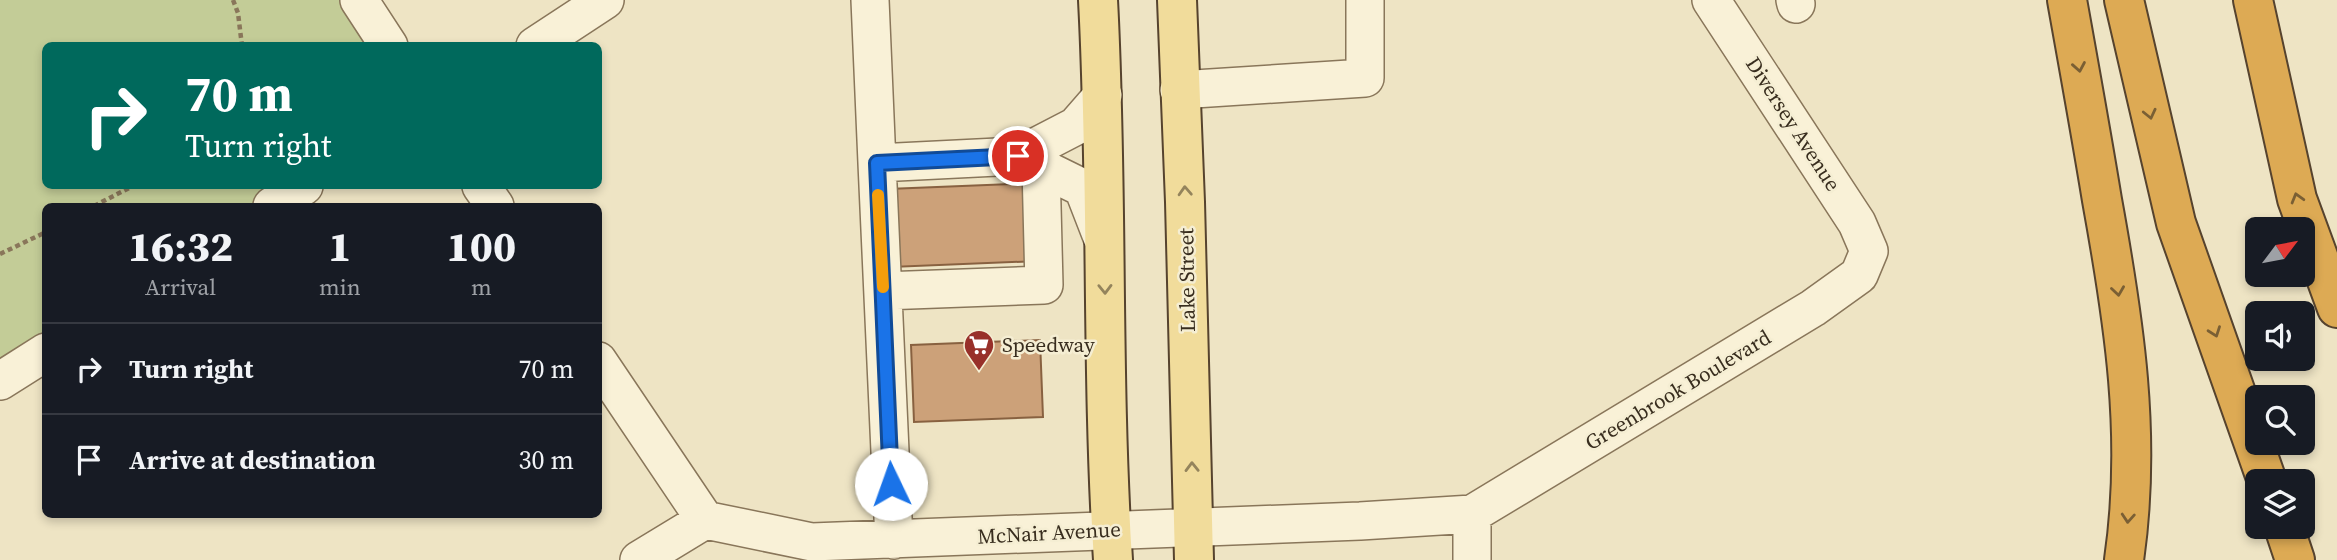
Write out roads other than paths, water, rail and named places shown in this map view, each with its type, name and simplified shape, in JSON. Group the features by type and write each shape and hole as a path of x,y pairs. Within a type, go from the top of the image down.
{"highway":[{"path":"2067,0 2118,288 2129,376 2132,463 2123,560"},
{"path":"2124,0 2176,223 2263,469"},
{"path":"2253,0 2297,199 2337,308"},
{"path":"2288,539 2295,560"}],"main road":[{"path":"1098,0 1103,95 1112,545"},
{"name":"Lake Street","path":"1177,0 1194,543"}],"street":[{"path":"359,0 386,42"},
{"path":"541,42 605,0"},
{"path":"870,0 894,540"},
{"path":"1180,90 1365,78 1365,0"},
{"name":"Diversey Avenue","path":"1711,0 1857,223 1869,251"},
{"path":"1029,162 1076,126 1103,95"},
{"path":"877,163 1029,162 1083,188 1104,244"},
{"path":"883,290 1044,285 1029,162"},
{"path":"277,203 299,189"},
{"name":"Greenbrook Boulevard","path":"1475,543 1859,275 1869,251"},
{"path":"0,382 42,355"},
{"path":"602,367 705,520 639,560"},
{"name":"McNair Avenue","path":"705,520 812,542 894,540 1112,545 1194,543 1360,521 1475,543"}],"place":[{"name":"Speedway","path":"979,372"}]}
